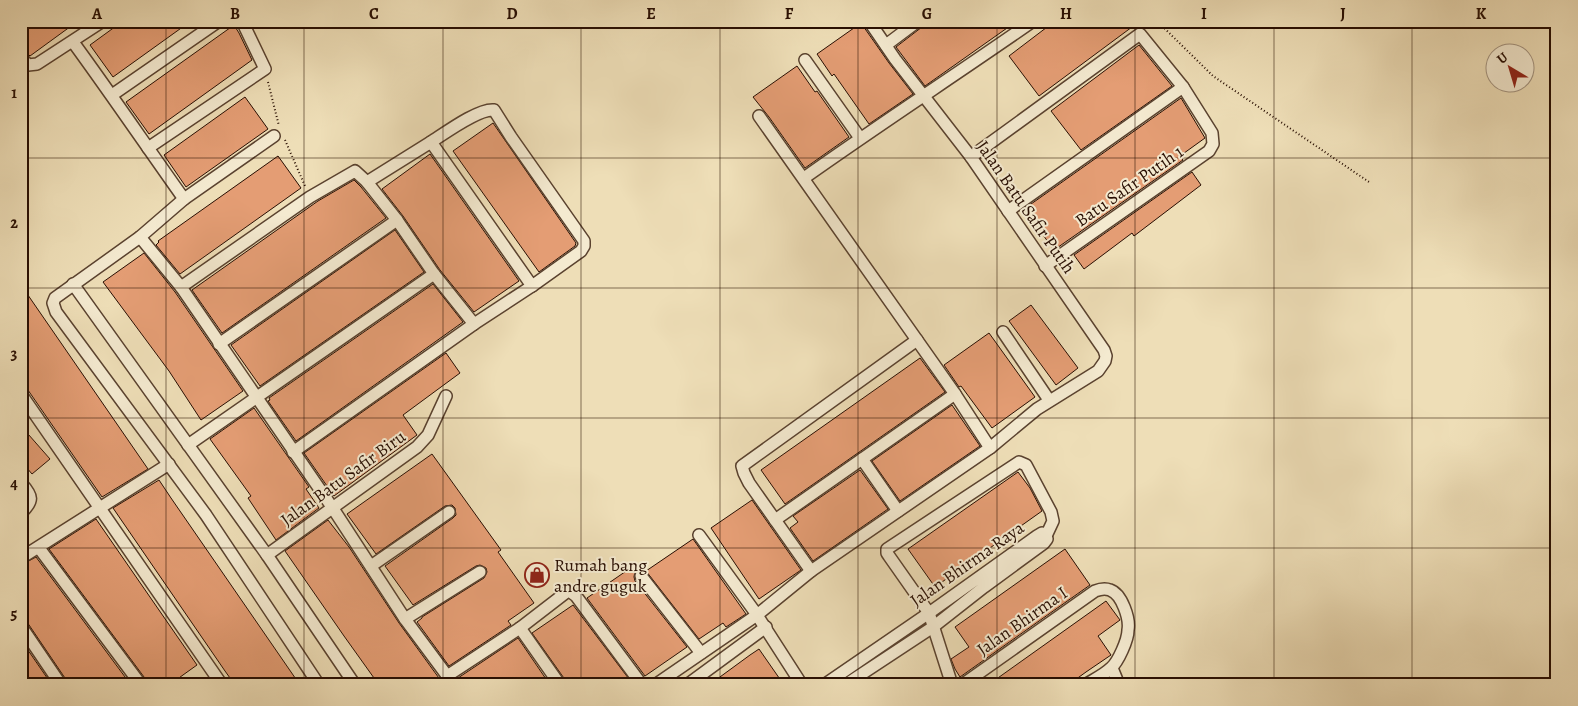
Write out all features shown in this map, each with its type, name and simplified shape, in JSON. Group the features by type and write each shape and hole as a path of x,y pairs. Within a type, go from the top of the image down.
{"street":[{"path":"21,57 28,65 32,66 73,42 103,21"},
{"path":"112,95 219,21"},
{"path":"148,148 264,69 242,21"},
{"name":"Jalan Batu Safir Putih","path":"869,21 895,59 971,157 1104,350 1105,361 1098,371 1049,400"},
{"path":"886,45 918,21"},
{"path":"804,178 1033,21"},
{"path":"971,157 1140,34 1182,87 1008,211"},
{"path":"73,42 184,199"},
{"path":"805,60 860,138"},
{"name":"Batu Safir Putih 1","path":"1045,266 1209,151 1213,144 1212,133 1182,87"},
{"path":"293,452 474,324 532,286 581,251 584,246 584,241 511,137 496,111 490,109 475,115 367,182"},
{"path":"759,116 955,394 990,448"},
{"path":"280,136 184,199 140,237 55,298 53,303 56,312 206,514 319,685"},
{"path":"431,142 532,286"},
{"path":"181,287 310,197 354,171 358,172 367,182 397,220 434,274 474,324"},
{"path":"219,344 397,220"},
{"path":"140,237 181,287 332,507 405,619 450,680 568,592 572,593 642,685"},
{"path":"188,446 434,274"},
{"path":"73,284 267,555 355,685"},
{"path":"686,685 762,621 811,571 990,448 1049,400 1003,332"},
{"path":"811,571 749,483 742,466 917,340"},
{"path":"21,394 222,685"},
{"path":"775,520 955,394"},
{"name":"Jalan Batu Safir Biru","path":"267,555 422,442 428,435 446,396"},
{"path":"862,458 898,511"},
{"path":"952,685 929,613 889,556 887,549 1019,462 1026,465 1051,512 1053,521 1046,536"},
{"path":"21,558 169,464"},
{"path":"21,483 28,490 30,499 29,505 21,513"},
{"path":"371,566 449,512"},
{"name":"Jalan Bhirma Raya","path":"824,685 1037,536 1042,533 1046,536 1047,539 1044,543 933,627 845,685"},
{"path":"699,535 762,621 802,685"},
{"path":"39,548 141,685"},
{"path":"405,619 480,572"},
{"path":"641,576 701,653"},
{"name":"Jalan Bhirma I","path":"962,685 1095,591 1104,589 1115,593 1122,603 1128,621 1126,641 1112,668"},
{"path":"655,685 701,653 762,621"},
{"path":"21,626 61,685"},
{"path":"520,628 560,685"},
{"path":"1085,685 1112,668 1119,685"}],"path":[{"path":"1157,21 1213,76 1369,182"},
{"path":"264,69 280,136 310,197"}],"building":[{"path":"21,21 78,21 30,56 21,47"},
{"path":"123,21 191,21 113,77 90,45"},
{"path":"925,21 1017,21 925,86 896,47 922,27"},
{"path":"1055,21 1128,21 1132,27 1039,96 1009,56"},
{"path":"861,23 913,94 869,124 834,74 832,76 817,54"},
{"path":"234,25 252,60 149,134 126,102"},
{"path":"1139,45 1172,86 1081,150 1051,111"},
{"path":"797,66 849,137 805,168 753,97"},
{"path":"245,97 268,129 186,187 164,155"},
{"path":"1181,98 1205,138 1180,156 1183,160 1054,250 1024,209"},
{"path":"493,123 576,243 575,246 539,272 453,151"},
{"path":"430,154 519,281 474,312 440,270 382,189"},
{"path":"278,156 301,188 180,274 156,245 158,241"},
{"path":"1192,172 1201,185 1134,236 1132,233 1084,269 1074,255"},
{"path":"354,180 386,218 222,333 192,290 318,201"},
{"path":"395,230 424,272 260,386 231,345"},
{"path":"144,253 175,292 243,391 201,420 169,371 103,282"},
{"path":"433,284 463,322 296,441 268,401 270,400 269,398"},
{"path":"21,285 148,469 102,497 21,380"},
{"path":"1031,305 1078,368 1056,385 1009,321"},
{"path":"989,333 1035,397 992,428 944,365"},
{"path":"446,353 460,373 403,415 417,435 334,496 304,453"},
{"path":"920,358 945,392 785,504 761,470"},
{"path":"952,405 980,446 900,501 872,461"},
{"path":"254,408 309,487 306,489 319,508 276,540 248,498 251,496 210,439"},
{"path":"21,426 50,459 32,474 21,461"},
{"path":"432,454 501,550 498,552 534,603 508,621 511,625 449,666 417,622 484,578 487,572 486,568 480,565 476,566 413,605 385,566 453,518 456,515 455,508 452,505 445,506 376,554 347,514"},
{"path":"860,470 888,509 813,561 790,528 798,522 793,516"},
{"path":"1018,472 1030,488 1042,511 935,587 908,549"},
{"path":"159,480 300,685 235,685 225,671 113,508"},
{"path":"752,500 801,570 759,599 711,528"},
{"path":"96,519 197,665 169,685 148,685 147,681 49,549"},
{"path":"328,520 349,547 399,623 444,685 379,685 344,636 285,551"},
{"path":"693,539 746,614 726,627 723,623 699,639 646,571"},
{"path":"1065,549 1090,585 960,677 951,659 969,647 955,627"},
{"path":"36,557 131,685 68,685 27,622 21,619 21,565"},
{"path":"632,567 635,571 635,581 687,647 645,676 587,598"},
{"path":"1106,601 1120,620 1098,636 1111,655 1068,685 988,685"},
{"path":"573,605 632,683 630,685 567,685 532,633"},
{"path":"518,638 546,679 538,685 461,685 458,678"},
{"path":"21,640 52,685 21,685"},
{"path":"759,649 784,685 709,685 750,655"}],"place":[{"name":"Rumah bang andre guguk","path":"537,575"}]}
